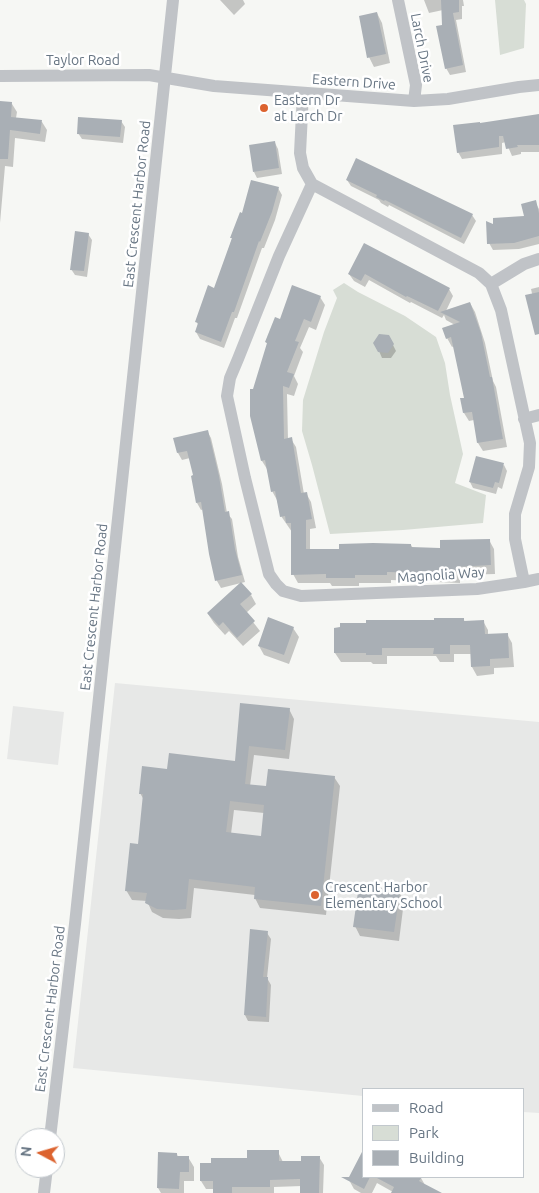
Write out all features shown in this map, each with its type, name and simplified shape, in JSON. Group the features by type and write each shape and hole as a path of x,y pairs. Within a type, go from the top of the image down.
{"street":[{"name":"East Crescent Harbor Road","path":"51,1128 75,924 173,0"},
{"name":"Larch Drive","path":"398,0 416,85 414,101"},
{"name":"Taylor Road","path":"0,76 166,75"},
{"name":"Eastern Drive","path":"166,75 214,86 414,101 448,99 539,85"},
{"path":"303,94 300,153 303,168 312,184 479,273 490,284 501,310 530,443 529,467 515,514 515,539 524,582"},
{"name":"Magnolia Way","path":"312,184 279,256 230,378 227,396 245,478 270,574 283,591 300,596 477,589 539,579"},
{"path":"490,284 524,264 539,260"},
{"path":"524,419 539,416"},
{"path":"44,1193 46,1178"}],"shaded area":[{"name":"Crescent Harbor Elementary School","path":"115,683 539,722 539,1113 524,1112 524,1088 362,1088 362,1096 73,1068"},
{"path":"13,706 64,712 58,765 7,759"}],"green space":[{"path":"495,0 524,0 526,4 524,48 500,55"},
{"path":"344,283 405,316 436,337 445,363 463,454 455,483 486,495 483,523 330,534 302,431 303,400 324,332 337,298 333,290"}],"building":[{"path":"441,0 459,0 459,12 453,13 463,65 445,69 436,26 442,25"},
{"path":"377,12 386,54 367,58 359,16"},
{"path":"0,101 12,102 11,117 42,120 40,134 10,130 8,159 0,159"},
{"path":"539,114 539,145 517,145 518,147 506,149 503,136 499,136 499,147 457,153 453,125"},
{"path":"78,117 122,120 120,137 77,134"},
{"path":"275,141 279,168 253,172 249,145"},
{"path":"356,158 473,214 461,238 376,197 377,195 346,180"},
{"path":"251,180 279,187 272,212 259,241 234,312 232,312 221,342 195,332 198,323 195,322 208,285 214,288 232,238 230,238 240,212 242,213"},
{"path":"536,200 539,213 539,236 514,243 487,244 486,221 493,224 493,218 524,216 521,204"},
{"path":"75,231 89,233 84,271 70,270"},
{"path":"364,243 450,288 438,311 406,297 365,274 361,281 348,274"},
{"path":"292,285 321,296 311,322 304,319 295,341 299,342 287,372 294,374 289,388 283,386 284,439 292,437 301,493 307,492 312,519 306,520 306,549 339,549 339,544 373,543 411,544 411,547 440,548 440,540 490,539 491,565 456,567 456,574 387,572 387,575 355,575 355,578 326,578 326,574 291,575 291,523 286,523 285,516 280,517 275,491 271,492 265,460 261,461 250,416 250,389 253,389 267,343 265,342 275,317 280,319"},
{"path":"539,292 539,334 535,335 525,295"},
{"path":"470,302 481,333 490,377 492,377 503,439 477,443 472,412 463,413 460,398 464,398 451,337 446,339 442,328 460,322 440,312"},
{"path":"379,334 389,335 394,344 388,353 378,352 373,343"},
{"path":"208,430 225,512 229,511 235,549 242,575 215,581 201,502 196,503 191,476 193,475 187,451 177,453 173,438"},
{"path":"476,456 504,463 499,483 495,482 493,488 469,482"},
{"path":"241,582 252,594 240,604 255,621 237,638 223,622 219,626 207,613"},
{"path":"268,617 294,627 284,655 258,646"},
{"path":"434,618 464,618 464,621 484,620 485,634 508,633 509,658 490,659 490,666 471,667 470,645 450,645 450,654 433,654 434,648 382,648 382,655 334,653 334,628 340,627 340,623 366,623 366,620 434,620"},
{"path":"240,703 290,708 285,750 249,746 245,784 266,786 268,769 335,776 321,906 254,899 255,887 189,879 186,909 157,909 145,903 147,893 125,891 130,843 138,844 143,794 139,794 142,766 167,769 169,753 235,761","holes":["230,801 264,805 261,836 226,832"]},
{"path":"359,885 400,891 394,932 353,927"},
{"path":"250,929 268,931 263,977 268,977 266,1017 244,1015"},
{"path":"247,1150 279,1150 279,1161 301,1161 301,1156 320,1156 319,1193 300,1193 300,1179 270,1180 270,1187 232,1187 232,1193 213,1193 213,1181 200,1181 200,1163 211,1163 211,1158 247,1158"},
{"path":"158,1152 177,1153 177,1156 189,1156 189,1172 180,1172 179,1189 157,1188"},
{"path":"362,1152 362,1178 370,1178 364,1189 341,1177 349,1177"},
{"path":"377,1178 421,1178 419,1181 442,1193 391,1193 394,1187"}],"place":[{"name":"Eastern Dr at Larch Dr","path":"264,108"},
{"name":"Crescent Harbor Elementary School","path":"315,895"}]}
